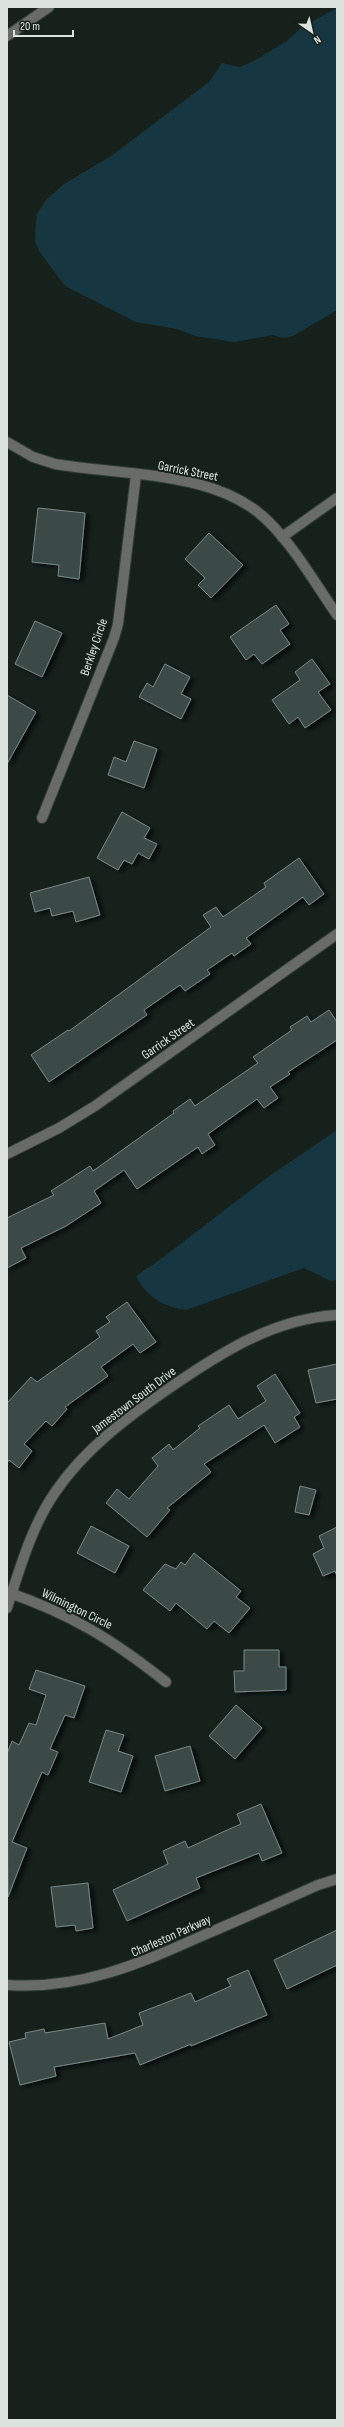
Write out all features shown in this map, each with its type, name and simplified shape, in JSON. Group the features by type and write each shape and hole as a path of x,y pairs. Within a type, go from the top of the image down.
{"street":[{"path":"7,36 49,7"},
{"name":"Garrick Street","path":"7,442 33,457 55,464 194,483 231,494 258,512 282,537 337,615"},
{"name":"Berkley Circle","path":"42,818 114,638 136,475"},
{"path":"282,537 337,498"},
{"name":"Garrick Street","path":"7,1154 59,1128 95,1106 337,934"},
{"name":"Jamestown South Drive","path":"7,1608 9,1593 29,1544 49,1502 68,1475 111,1431 196,1370 249,1338 299,1321 337,1315"},
{"name":"Wilmington Circle","path":"9,1593 59,1612 106,1636 166,1682"},
{"name":"Charleston Parkway","path":"7,1985 25,1986 72,1982 137,1965 318,1885 337,1879"}],"water":[{"path":"337,8 337,310 293,336 284,338 273,335 234,342 195,336 177,329 136,322 65,286 39,251 35,241 37,214 46,200 64,184 111,156 209,82 222,63 239,67 254,61 287,41 302,27"},
{"path":"337,1130 337,1280 331,1281 304,1268 186,1310 178,1309 156,1300 145,1290 136,1276 268,1177"}],"building":[{"path":"38,508 85,513 79,579 58,576 59,565 32,562"},
{"path":"209,533 243,565 211,598 198,585 205,578 185,559"},
{"path":"276,605 289,624 280,630 290,644 262,664 254,654 246,660 230,637"},
{"path":"35,621 62,633 42,677 15,664"},
{"path":"312,659 330,684 318,692 331,710 305,728 298,717 289,724 272,700 300,680 295,672"},
{"path":"165,664 190,677 181,694 191,699 181,719 139,697 147,683 153,687"},
{"path":"7,695 36,712 7,764"},
{"path":"134,741 157,749 144,788 108,775 114,757 126,762"},
{"path":"122,812 150,828 144,838 157,844 149,859 138,853 132,864 124,860 118,870 97,858"},
{"path":"299,858 324,894 309,905 303,897 246,938 251,944 234,956 232,953 207,970 210,974 185,991 180,985 144,1010 147,1015 49,1082 31,1055 68,1030 69,1031 211,927 203,915 216,907 223,917 266,887 264,883"},
{"path":"89,877 100,915 76,922 73,911 52,916 50,908 35,912 30,893"},
{"path":"329,1010 337,1022 337,1040 288,1072 290,1074 270,1087 278,1098 264,1108 257,1099 208,1134 215,1145 202,1154 198,1147 137,1189 124,1170 94,1191 101,1203 66,1226 21,1248 26,1258 7,1268 7,1218 54,1195 51,1191 90,1166 93,1171 174,1113 173,1111 190,1099 195,1106 258,1063 253,1057 292,1030 290,1027 307,1016 311,1022"},
{"path":"127,1302 156,1342 140,1353 133,1344 101,1367 108,1376 65,1407 67,1409 52,1426 46,1421 24,1444 32,1451 19,1468 9,1460 7,1463 7,1403 31,1377 37,1382 100,1337 96,1331 110,1322 106,1317"},
{"path":"337,1364 337,1399 316,1403 308,1370"},
{"path":"275,1374 300,1413 294,1417 300,1427 275,1443 264,1425 204,1464 211,1472 167,1508 170,1510 147,1537 106,1503 117,1489 129,1499 158,1466 152,1458 169,1444 173,1450 200,1428 198,1426 229,1405 238,1419 266,1401 257,1386"},
{"path":"300,1486 316,1490 309,1515 295,1512"},
{"path":"91,1526 129,1546 115,1573 77,1553"},
{"path":"337,1527 337,1576 335,1571 323,1576 313,1554 324,1548 319,1536"},
{"path":"194,1553 241,1591 236,1597 250,1608 229,1633 214,1621 207,1629 176,1603 170,1611 143,1590 165,1564 176,1569 181,1562 185,1565"},
{"path":"244,1650 279,1650 279,1667 286,1667 286,1690 235,1692 234,1671 244,1671"},
{"path":"36,1670 85,1686 74,1718 65,1715 50,1749 58,1752 48,1775 42,1772 12,1842 27,1848 8,1897 7,1754 12,1741 19,1745 29,1723 36,1725 46,1695 29,1689"},
{"path":"236,1705 262,1728 235,1759 209,1736"},
{"path":"106,1730 124,1735 118,1751 133,1756 121,1792 89,1782"},
{"path":"190,1746 200,1781 165,1791 155,1756"},
{"path":"261,1804 282,1853 262,1861 259,1853 196,1878 200,1888 127,1921 113,1890 168,1864 163,1851 185,1841 188,1848 241,1824 237,1814"},
{"path":"88,1883 93,1928 76,1931 75,1925 56,1927 51,1887"},
{"path":"337,1930 337,1965 287,1989 274,1960"},
{"path":"248,1970 267,2015 140,2065 135,2053 54,2067 56,2076 20,2085 9,2042 26,2038 25,2033 44,2029 45,2033 105,2023 108,2039 143,2025 139,2013 191,1993 195,2002 231,1986 227,1979"}]}
